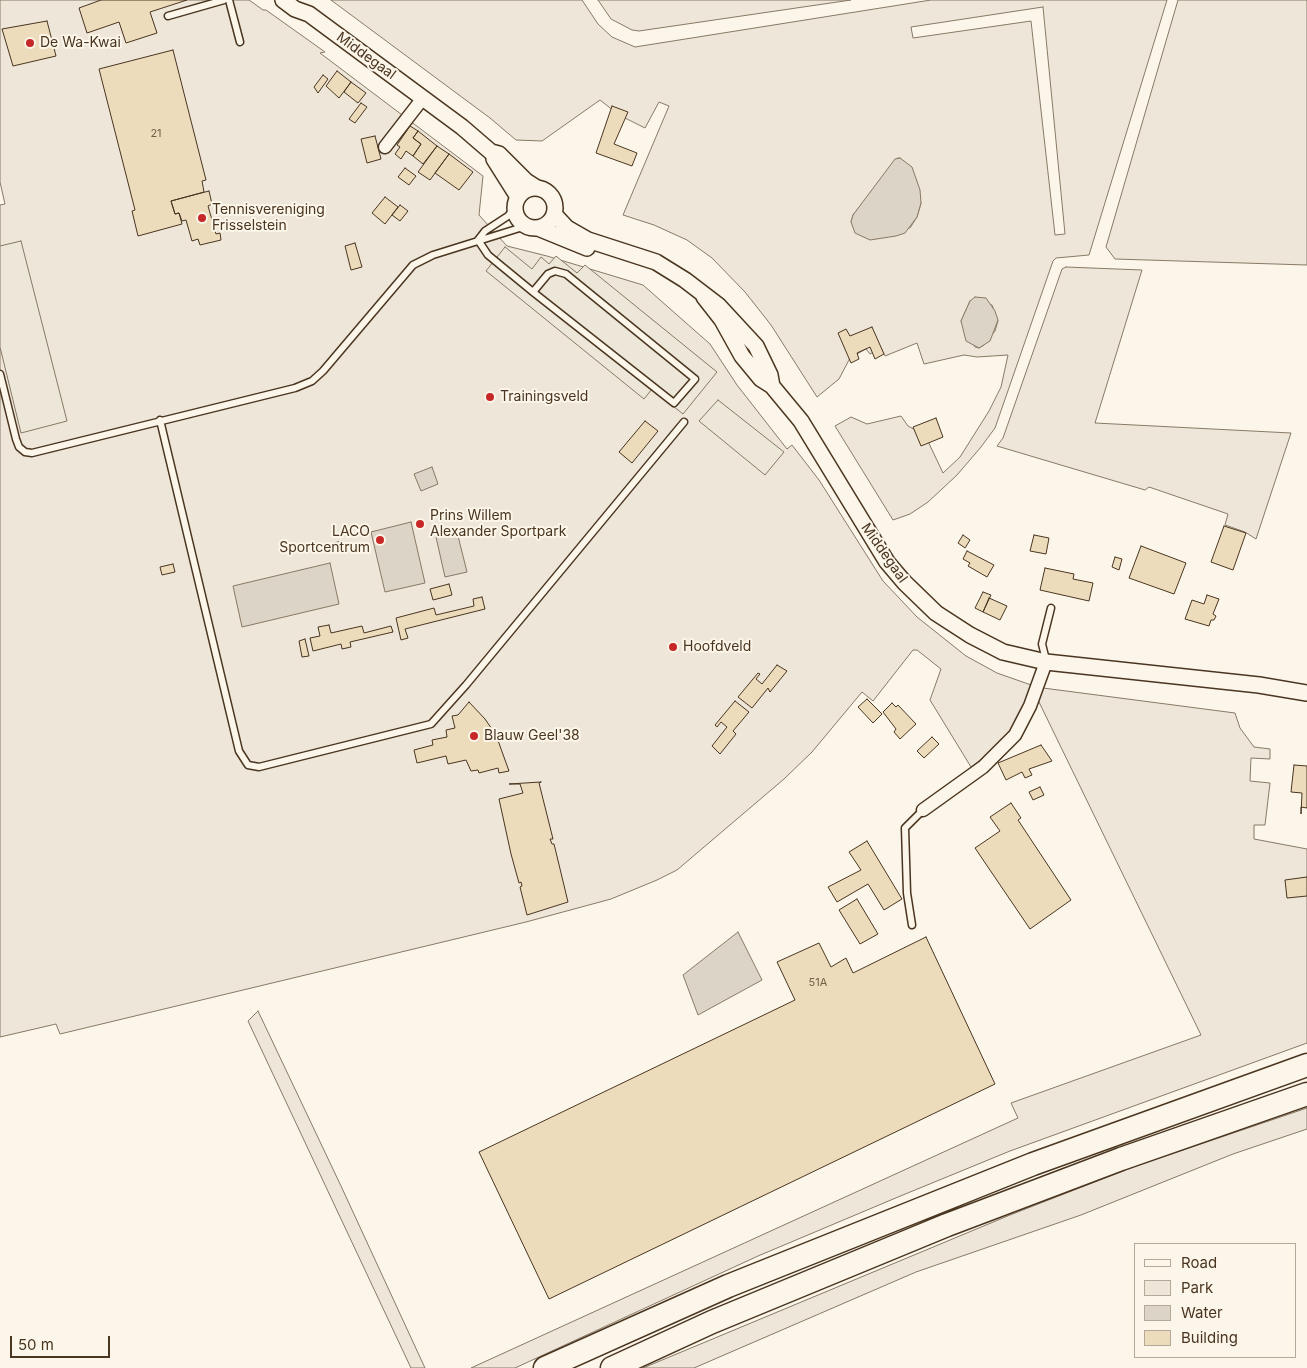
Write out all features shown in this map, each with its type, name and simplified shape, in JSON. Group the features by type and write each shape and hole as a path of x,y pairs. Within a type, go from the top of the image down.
{"highway":[{"path":"545,1368 728,1286 1034,1164 1307,1065"},
{"path":"612,1368 712,1322 947,1225 1120,1159 1307,1094"}],"street":[{"name":"Middegaal","path":"283,0 295,9 309,14 423,98 491,152 499,154 526,181 537,188"},
{"name":"Middegaal","path":"301,0 309,14"},
{"path":"385,147 423,98"},
{"name":"Middegaal","path":"491,152 516,203"},
{"path":"537,188 550,195 554,204 554,214 548,223 532,227 518,219 516,203 523,192 537,188"},
{"name":"Middegaal","path":"554,214 567,228 588,240 605,244 616,251 656,262 685,280 704,297 722,320 742,356 761,379 772,386 801,421 874,542 904,582 936,613 970,635 1003,652 1046,662 1259,685 1307,693"},
{"name":"Middegaal","path":"532,227 603,252 616,251"},
{"path":"923,810 983,767 1016,734 1030,706 1046,662"}],"lane":[{"path":"168,16 224,0"},
{"path":"229,0 240,42"},
{"path":"478,240 485,231 508,216 516,203"},
{"path":"0,374 19,447 25,452 32,453 295,388 312,381 323,371 413,265 434,255 478,240 489,240 532,227"},
{"path":"478,240 488,255 533,292 674,403 695,379 566,274 555,271 548,274 533,292"},
{"path":"160,420 239,751 248,765 259,767 431,724 454,700 684,422"},
{"path":"1046,662 1042,644 1051,608"},
{"path":"912,925 908,893 906,828 923,810"}],"green space":[{"name":"Prins Willem Alexander Sportpark","path":"0,0 249,0 325,52 320,53 483,176 479,215 507,246 643,285 710,344 737,385 787,449 792,445 819,480 883,581 917,617 966,656 997,673 1034,686 1011,731 1000,745 971,767 930,700 941,669 917,650 913,650 873,701 862,692 812,752 784,779 677,870 657,880 611,899 526,922 60,1034 56,1024 0,1037 0,205 5,204 0,182"},
{"path":"331,0 582,0 598,24 612,37 635,47 931,0 1167,0 1089,255 1056,258 1053,261 995,428 981,447 957,475 928,502 910,514 893,520 835,426 851,417 867,424 901,416 908,426 925,435 943,473 960,457 989,411 1001,387 1008,355 977,357 964,355 924,364 917,343 885,356 881,348 870,354 866,349 850,358 839,379 817,397 771,325 745,292 712,258 687,240 654,225 623,215 669,106 659,102 645,128 619,115 600,100 542,141 516,140 490,118","holes":["1043,7 1065,234 1055,235 1031,21 913,38 911,27","898,158 921,203 917,217 910,228 851,222 853,215","970,301 992,305 998,321 995,331 984,345 979,348 975,347 961,321"]},
{"path":"598,0 851,0 639,31 632,30 611,19"},
{"path":"1178,0 1307,0 1307,265 1115,259 1106,247"},
{"path":"1066,267 1142,270 1095,423 1291,433 1256,539 1245,532 1225,525 1228,514 1149,487 1145,490 997,446 1003,438 1062,269"},
{"path":"1043,688 1235,713 1240,728 1254,747 1270,749 1270,759 1251,758 1250,781 1270,783 1265,825 1254,825 1254,839 1307,849 1307,1043 1010,1151 758,1256 515,1368 471,1368 1018,1118 1011,1103 1201,1035 1038,700"},
{"path":"258,1011 425,1368 411,1368 248,1021"},
{"path":"1307,1108 1307,1129 1233,1154 1081,1215 916,1272 694,1368 643,1368 1010,1215 1133,1167"}],"shaded area":[{"path":"21,241 67,421 21,433 0,347 0,246"},
{"path":"505,247 532,269 541,257 549,264 556,256 577,273 585,265 717,372 683,414 652,389 644,399 486,271"},
{"path":"718,400 784,452 765,475 699,421"}],"water":[{"path":"900,158 912,167 920,190 921,203 917,217 905,233 896,236 870,240 855,233 851,222 853,215 895,159"},
{"path":"975,297 986,298 995,311 998,320 990,341 979,348 966,341 961,321 970,301"},
{"path":"432,467 438,484 421,491 414,474"},
{"path":"411,522 425,583 385,592 371,532"},
{"path":"457,532 467,572 445,577 436,537"},
{"path":"330,563 339,604 242,627 233,586"},
{"path":"738,932 762,980 698,1015 683,975"}],"building":[{"path":"101,0 187,0 150,12 157,33 126,43 119,22 87,33 79,8"},
{"path":"47,21 56,56 13,66 2,29"},
{"path":"173,50 206,180 202,181 204,192 171,201 175,214 179,213 182,224 138,236 132,211 135,210 99,69"},
{"path":"337,71 351,82 339,98 326,86"},
{"path":"323,75 328,79 318,93 314,87"},
{"path":"351,82 366,93 358,103 344,92"},
{"path":"361,103 367,107 355,123 349,119"},
{"path":"612,106 628,112 614,144 637,153 632,166 596,153"},
{"path":"410,126 418,131 413,138 421,144 413,156 406,151 401,159 395,154 400,147 397,145"},
{"path":"418,131 437,146 423,164 413,156 421,144 413,138"},
{"path":"375,136 381,159 367,163 361,139"},
{"path":"437,146 449,154 430,180 418,172"},
{"path":"449,154 473,172 459,190 435,173"},
{"path":"405,168 416,176 409,185 398,177"},
{"path":"209,191 212,204 208,206 216,234 220,233 221,240 200,245 198,239 192,241 186,220 182,221 179,213 175,214 171,201"},
{"path":"385,197 398,207 385,224 372,213"},
{"path":"400,205 408,211 400,221 392,215"},
{"path":"355,243 362,267 351,270 345,246"},
{"path":"872,327 884,354 875,359 870,347 857,353 859,359 851,363 838,333 846,329 850,336"},
{"path":"936,418 943,437 921,446 913,427"},
{"path":"645,421 658,431 632,463 619,452"},
{"path":"1224,526 1246,533 1233,570 1211,562"},
{"path":"963,535 970,540 965,548 958,543"},
{"path":"1034,535 1049,538 1046,554 1030,551"},
{"path":"342,541 344,549 336,551 334,543"},
{"path":"1141,546 1186,563 1174,594 1129,578"},
{"path":"967,551 994,565 987,577 968,566 970,563 963,559"},
{"path":"1115,557 1122,559 1119,570 1112,567"},
{"path":"173,564 175,572 162,575 160,567"},
{"path":"1045,568 1074,574 1073,579 1093,583 1089,601 1040,590"},
{"path":"449,584 452,595 433,600 430,589"},
{"path":"983,592 991,595 983,612 975,608"},
{"path":"1207,595 1219,599 1213,614 1216,616 1214,620 1211,620 1209,626 1185,619 1192,600 1204,604"},
{"path":"482,597 485,609 405,629 408,638 401,640 396,618 434,608 436,615 474,606 473,599"},
{"path":"989,598 1007,606 1000,620 983,612"},
{"path":"329,625 331,633 362,626 364,633 391,626 393,632 350,642 351,647 342,649 341,644 313,651 310,638 320,636 318,627"},
{"path":"305,639 309,656 302,657 299,641"},
{"path":"777,665 787,671 770,692 768,688 752,708 738,697 758,673 760,674 756,679 762,684"},
{"path":"867,699 882,714 873,723 858,707"},
{"path":"735,701 749,712 733,731 736,734 720,754 712,746 727,727 721,722 717,727 715,725"},
{"path":"469,702 485,719 496,735 509,771 499,773 498,768 479,773 478,770 471,771 466,760 448,764 446,756 417,763 414,750 433,745 432,740 447,737 446,730 455,728 452,716 458,715"},
{"path":"892,703 896,707 898,705 916,724 900,739 894,732 896,729 883,712"},
{"path":"932,737 939,744 924,758 917,751"},
{"path":"1041,745 1052,761 1029,769 1032,775 1025,778 1022,772 1006,780 998,763"},
{"path":"1294,765 1307,766 1307,808 1301,807 1302,793 1291,792"},
{"path":"541,782 539,783 553,839 550,839 552,844 554,844 568,902 527,915 520,887 522,886 521,882 519,883 511,854 499,799 523,793 520,784 509,784"},
{"path":"1040,787 1044,795 1033,800 1029,792"},
{"path":"1011,803 1021,818 1018,820 1071,900 1030,929 975,848 1000,831 990,817"},
{"path":"867,841 902,899 884,910 868,884 837,902 828,887 861,870 849,852"},
{"path":"1307,877 1307,896 1287,898 1285,880"},
{"path":"857,899 878,934 860,944 839,910"},
{"path":"926,937 995,1084 549,1299 479,1152 795,1000 777,962 819,943 831,967 846,958 853,973"}],"place":[{"name":"De Wa-Kwai","path":"30,43"},
{"name":"Tennisvereniging Frisselstein","path":"202,218"},
{"name":"Trainingsveld","path":"490,397"},
{"name":"Prins Willem Alexander Sportpark","path":"420,524"},
{"name":"LACO Sportcentrum","path":"380,540"},
{"name":"Hoofdveld","path":"673,647"},
{"name":"Blauw Geel'38","path":"474,736"}]}
